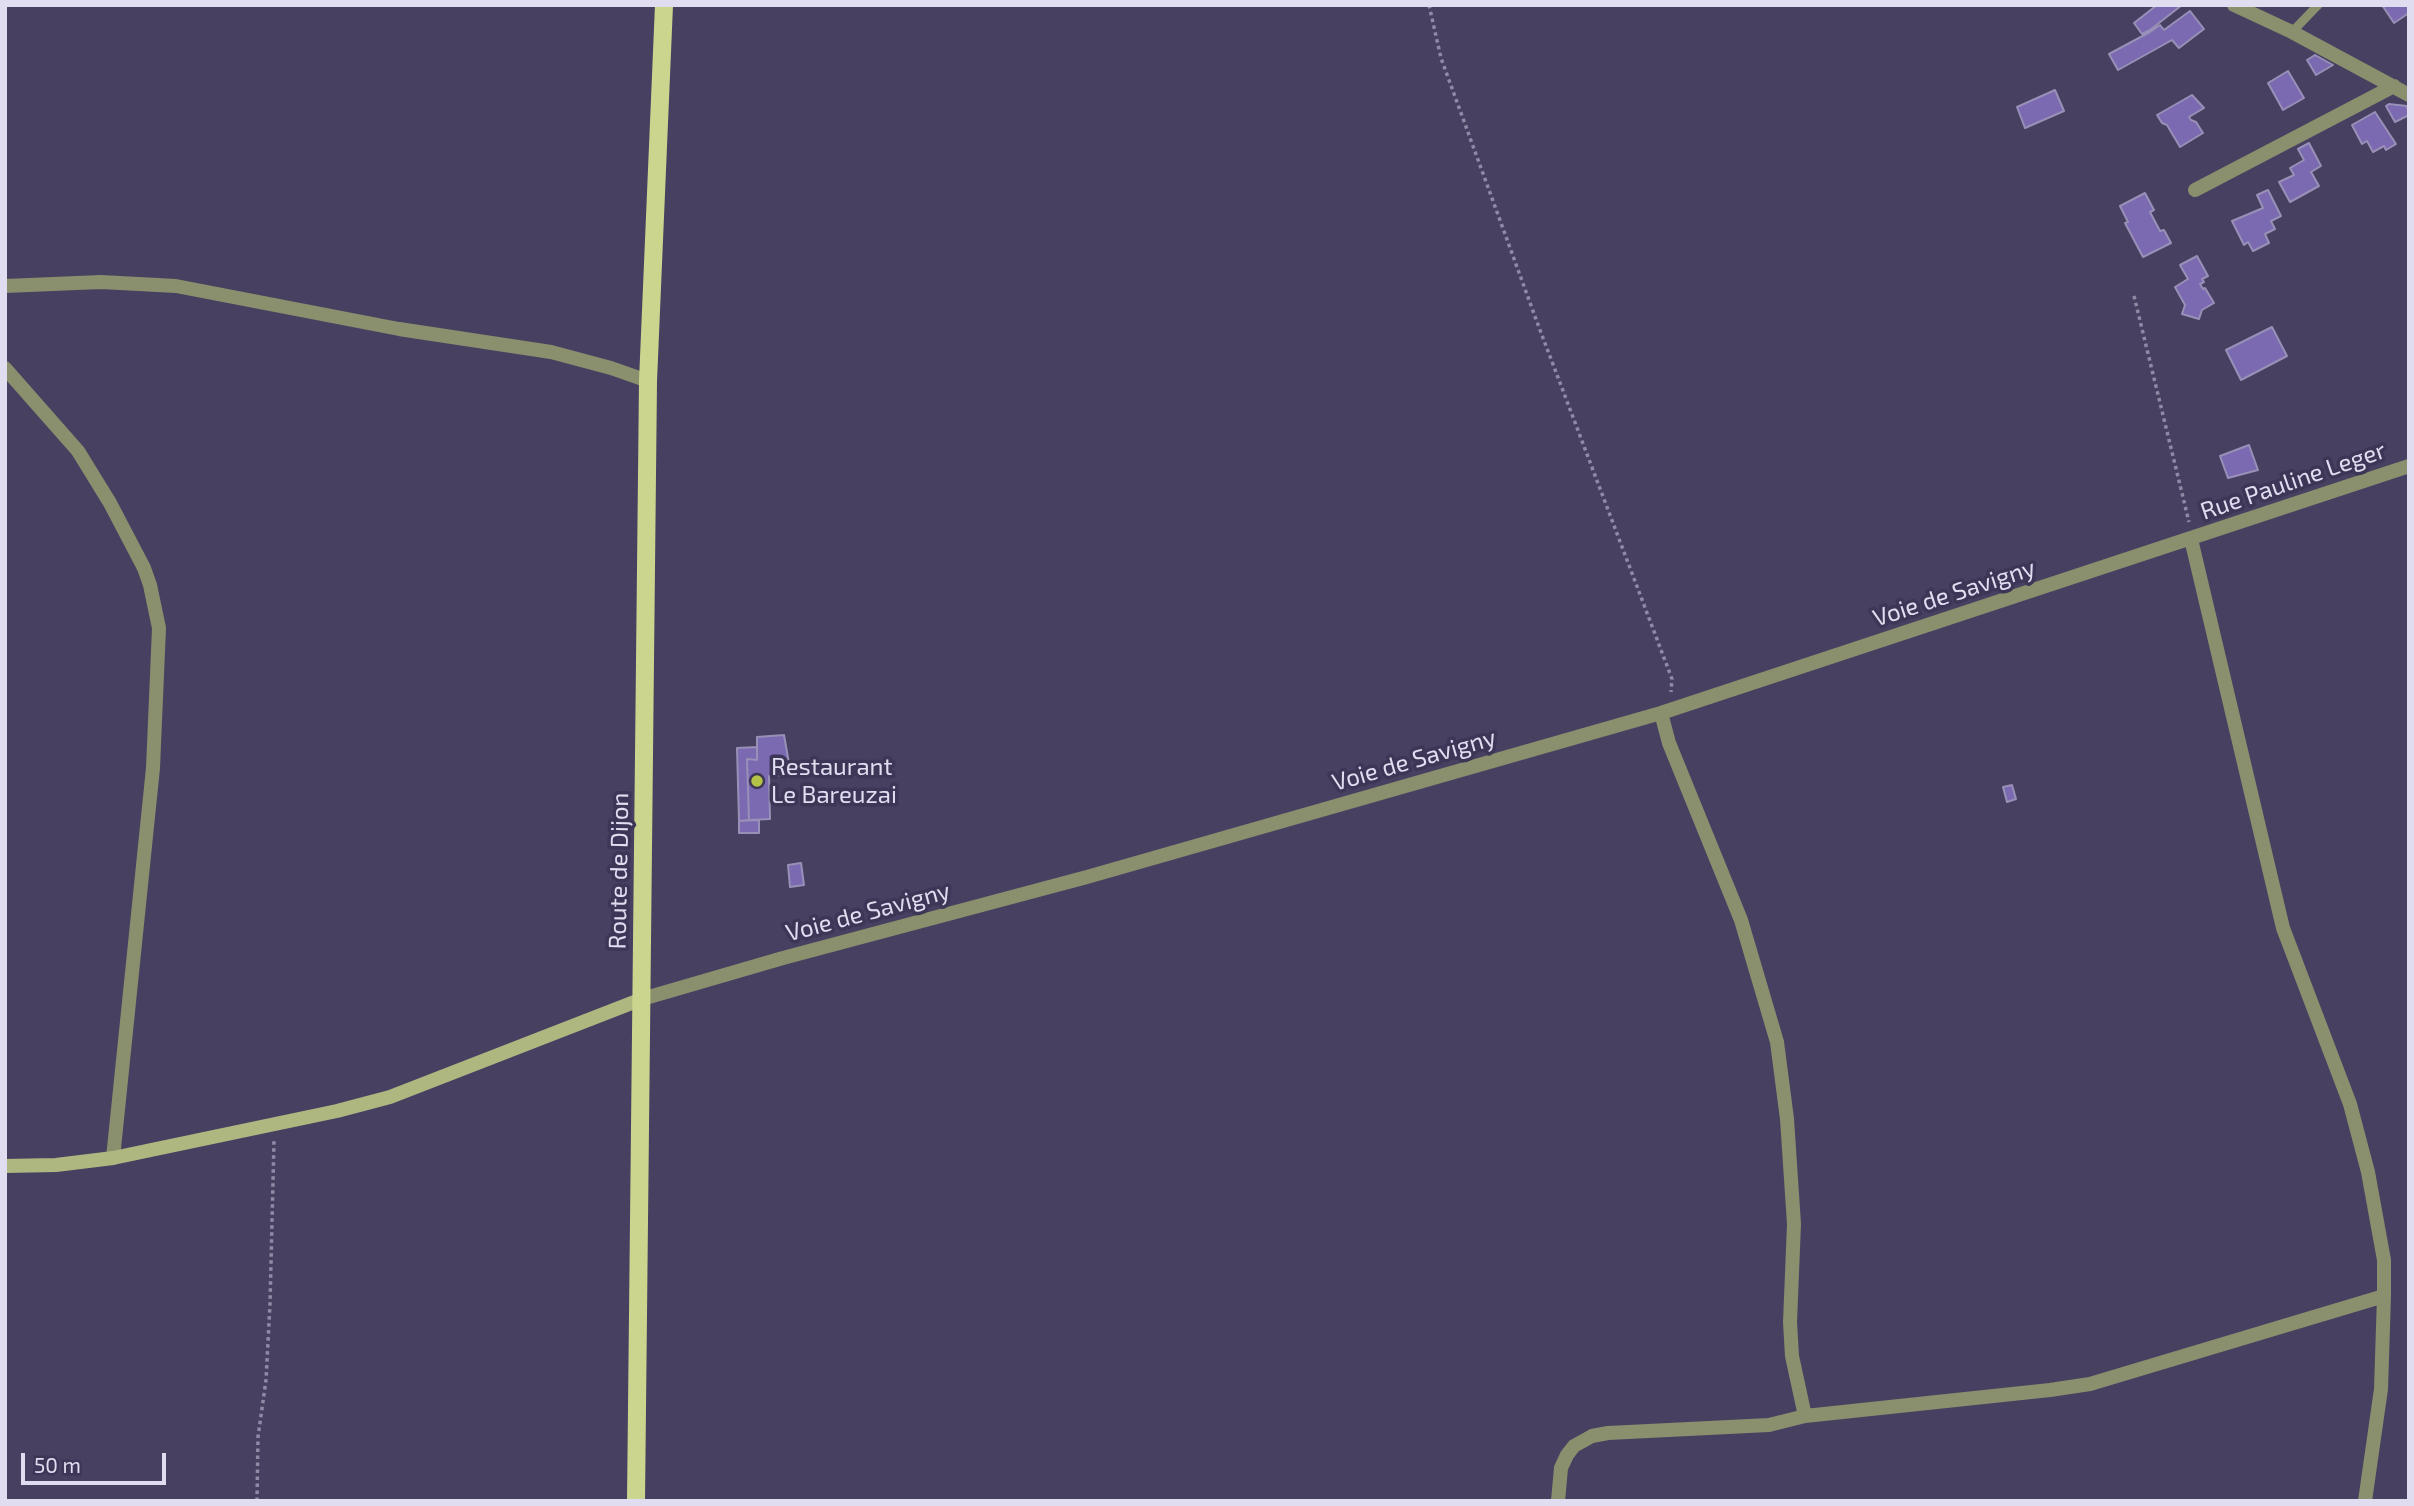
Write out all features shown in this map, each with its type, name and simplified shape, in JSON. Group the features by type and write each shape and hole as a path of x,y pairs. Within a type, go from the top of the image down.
{"main road":[{"name":"Route de Dijon","path":"636,1501 648,381 664,5"}],"street":[{"path":"2234,5 2292,32 2409,95"},
{"path":"2195,190 2394,86"},
{"path":"5,286 101,282 176,286 399,329 551,352 648,381"},
{"path":"5,368 78,451 110,503 144,568 159,628 153,768 113,1158"},
{"name":"Rue Pauline Leger","path":"2191,539 2409,466"},
{"name":"Voie de Savigny","path":"642,999 783,958 1087,877 1661,713 2191,539"},
{"path":"2191,539 2283,928 2350,1104 2368,1172 2384,1260 2381,1389 2365,1501"},
{"path":"1661,713 1669,743 1741,920 1777,1042 1787,1119 1794,1224 1790,1322 1805,1416"},
{"path":"5,1166 56,1165 113,1158 274,1125 390,1097 642,999"},
{"path":"1558,1501 1561,1468 1567,1455 1574,1446 1592,1436 1769,1425 1805,1416 2090,1384 2384,1296"}],"lane":[{"path":"2292,32 2318,5"}],"path":[{"path":"1429,5 1441,58 1672,679 1671,698 1661,713"},
{"path":"2134,296 2191,539"},
{"path":"257,1501 258,1437 266,1380 270,1317 274,1125"}],"building":[{"path":"2157,5 2182,5 2142,34 2134,23"},
{"path":"2382,5 2409,5 2409,13 2394,23"},
{"path":"2190,11 2204,29 2179,48 2172,40 2118,70 2109,54 2160,25 2164,30"},
{"path":"2315,55 2333,65 2316,75 2307,60"},
{"path":"2288,71 2304,98 2283,110 2268,83"},
{"path":"2055,90 2064,111 2025,128 2017,107"},
{"path":"2192,95 2204,108 2189,117 2203,133 2180,147 2167,125 2162,123 2157,115"},
{"path":"2386,106 2407,106 2409,115 2395,122"},
{"path":"2375,112 2396,144 2386,150 2384,146 2373,152 2367,141 2362,144 2352,125"},
{"path":"2309,143 2321,166 2311,172 2319,186 2290,202 2279,182 2294,175 2290,168 2304,160 2298,149"},
{"path":"2268,190 2281,216 2271,221 2275,229 2265,234 2269,243 2253,251 2248,242 2244,245 2232,221 2263,208 2257,195"},
{"path":"2145,193 2154,210 2150,212 2160,231 2164,230 2171,243 2143,257 2125,223 2128,222 2120,206"},
{"path":"2197,256 2208,276 2202,279 2204,282 2200,284 2214,303 2202,310 2199,319 2182,314 2185,305 2175,287 2188,279 2180,265"},
{"path":"2272,327 2287,356 2241,380 2226,350"},
{"path":"2249,445 2258,470 2228,478 2220,456"},
{"path":"784,735 791,775 769,776 770,819 749,820 747,759 757,760 757,737"},
{"path":"757,747 757,760 747,759 749,820 739,821 737,748"},
{"path":"2012,785 2016,799 2007,802 2003,787"},
{"path":"759,820 759,833 739,833 739,821"},
{"path":"801,863 804,885 790,887 788,865"}],"place":[{"name":"Restaurant Le Bareuzai","path":"757,781"}]}
